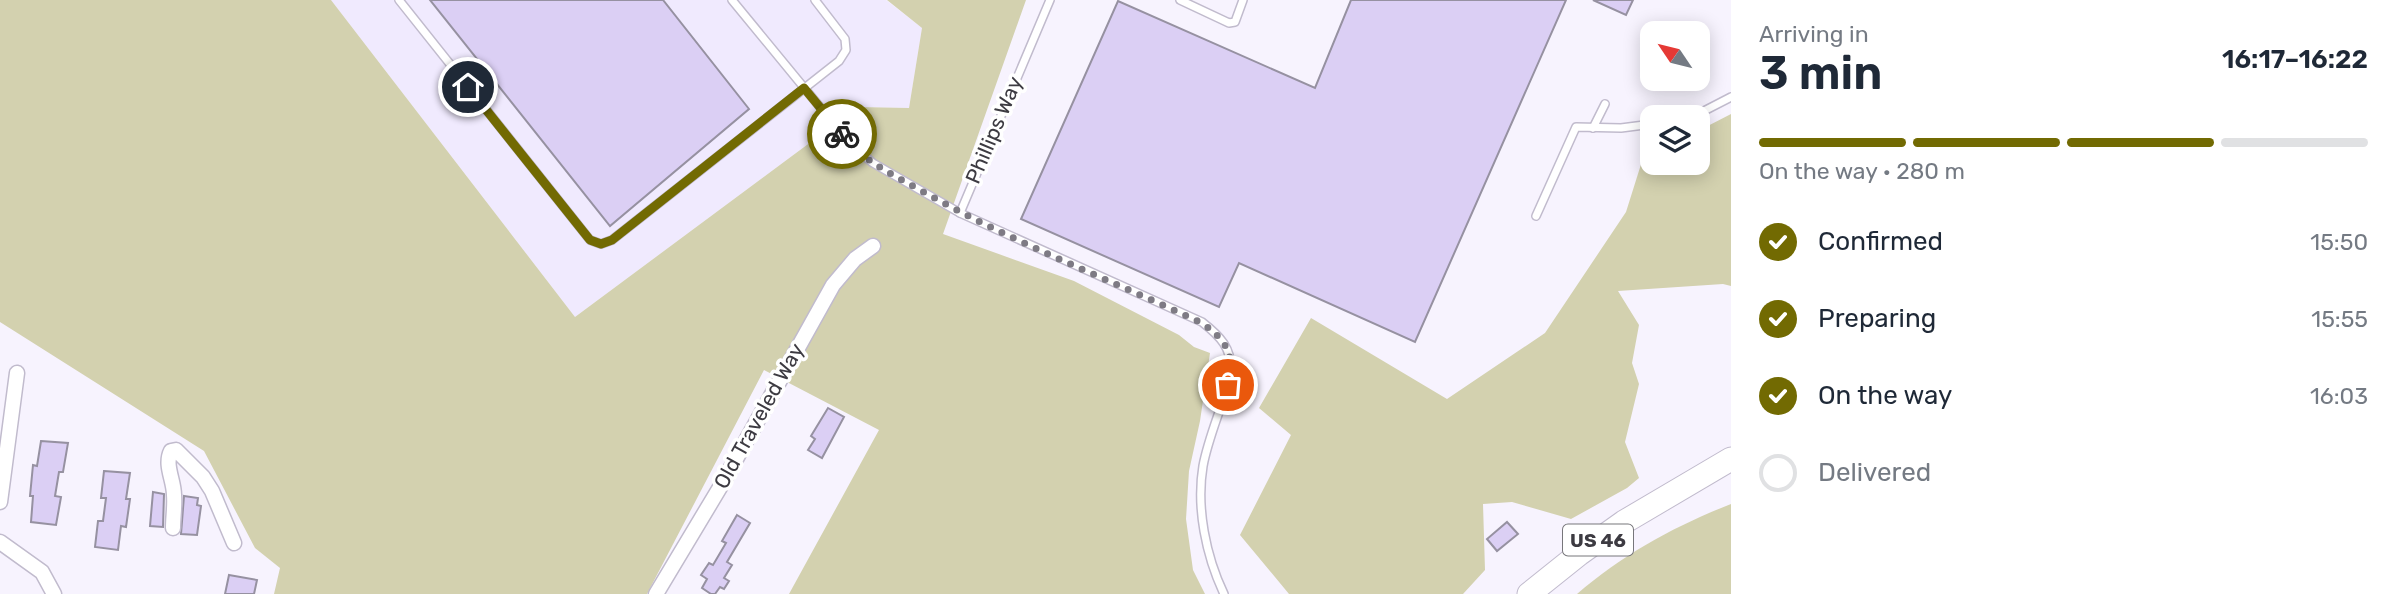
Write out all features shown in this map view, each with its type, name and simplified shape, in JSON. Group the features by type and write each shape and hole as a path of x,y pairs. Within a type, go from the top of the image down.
{"main road":[{"name":"US 46","path":"1529,594 1608,533 1731,459"},
{"name":"US 46","path":"1673,495 1731,476"}],"street":[{"name":"Old Traveled Way","path":"656,594 722,484 833,285 855,259 873,246"},
{"path":"0,502 17,373"},
{"path":"173,528 174,493 168,465 171,451 176,450 212,491 234,543"},
{"path":"0,542 43,572 54,594"}],"lane":[{"path":"399,0 590,240 601,244 612,240 839,61 846,50 845,39 815,0"},
{"path":"732,0 852,146 873,163 960,213 1202,323 1223,340 1229,354 1231,372 1203,468 1202,495 1207,544 1224,594"},
{"name":"Phillips Way","path":"960,213 1050,0"},
{"path":"1180,0 1229,23 1235,22 1243,0"},
{"path":"1710,108 1731,97"},
{"path":"1593,128 1605,104"},
{"path":"1536,216 1576,128 1640,126"}],"shaded area":[{"path":"0,0 331,0 575,317 858,107 909,108 922,28 887,0 1026,0 943,234 1074,281 1179,335 1194,347 1210,353 1189,471 1186,519 1193,570 1205,594 789,594 879,430 764,370 647,594 274,594 280,568 255,548 204,451 0,322"},
{"path":"331,0 886,0 922,28 909,108 858,107 575,317"},
{"path":"1731,114 1731,286 1723,284 1618,291 1639,325 1632,363 1639,384 1625,442 1639,478 1627,488 1571,519 1512,502 1483,504 1485,570 1463,594 1289,594 1240,535 1291,435 1259,408 1311,318 1447,399 1545,333 1626,212 1640,167 1640,175 1710,175 1710,125"},
{"path":"1731,504 1731,594 1577,594 1650,542"}],"building":[{"path":"430,0 663,0 749,109 610,226"},
{"path":"1351,0 1566,0 1415,342 1239,263 1219,307 1021,219 1118,1 1315,88"},
{"path":"1593,0 1633,0 1626,15"},
{"path":"828,408 844,417 822,458 808,450 815,439 811,436"},
{"path":"41,441 68,443 55,496 61,497 56,525 31,522 33,465 37,466"},
{"path":"104,471 130,473 126,527 121,526 118,550 95,547 98,521 103,521 106,498 101,498"},
{"path":"153,492 164,494 163,527 150,526"},
{"path":"184,496 198,498 197,505 201,506 197,535 181,534"},
{"path":"737,515 750,523 727,562 732,565 724,578 729,581 724,589 720,587 715,594 711,594 702,588 707,579 701,575 709,563 713,565 726,543 722,541"},
{"path":"1507,522 1518,534 1497,551 1487,539"},
{"path":"229,575 257,580 254,594 225,594"}],"way so far":[{"path":"842,134 873,163 960,213 1202,323 1223,340 1227,348 1231,359 1228,385"}],"route":[{"path":"468,87 590,240 601,244 612,240 804,88 842,134"}]}
